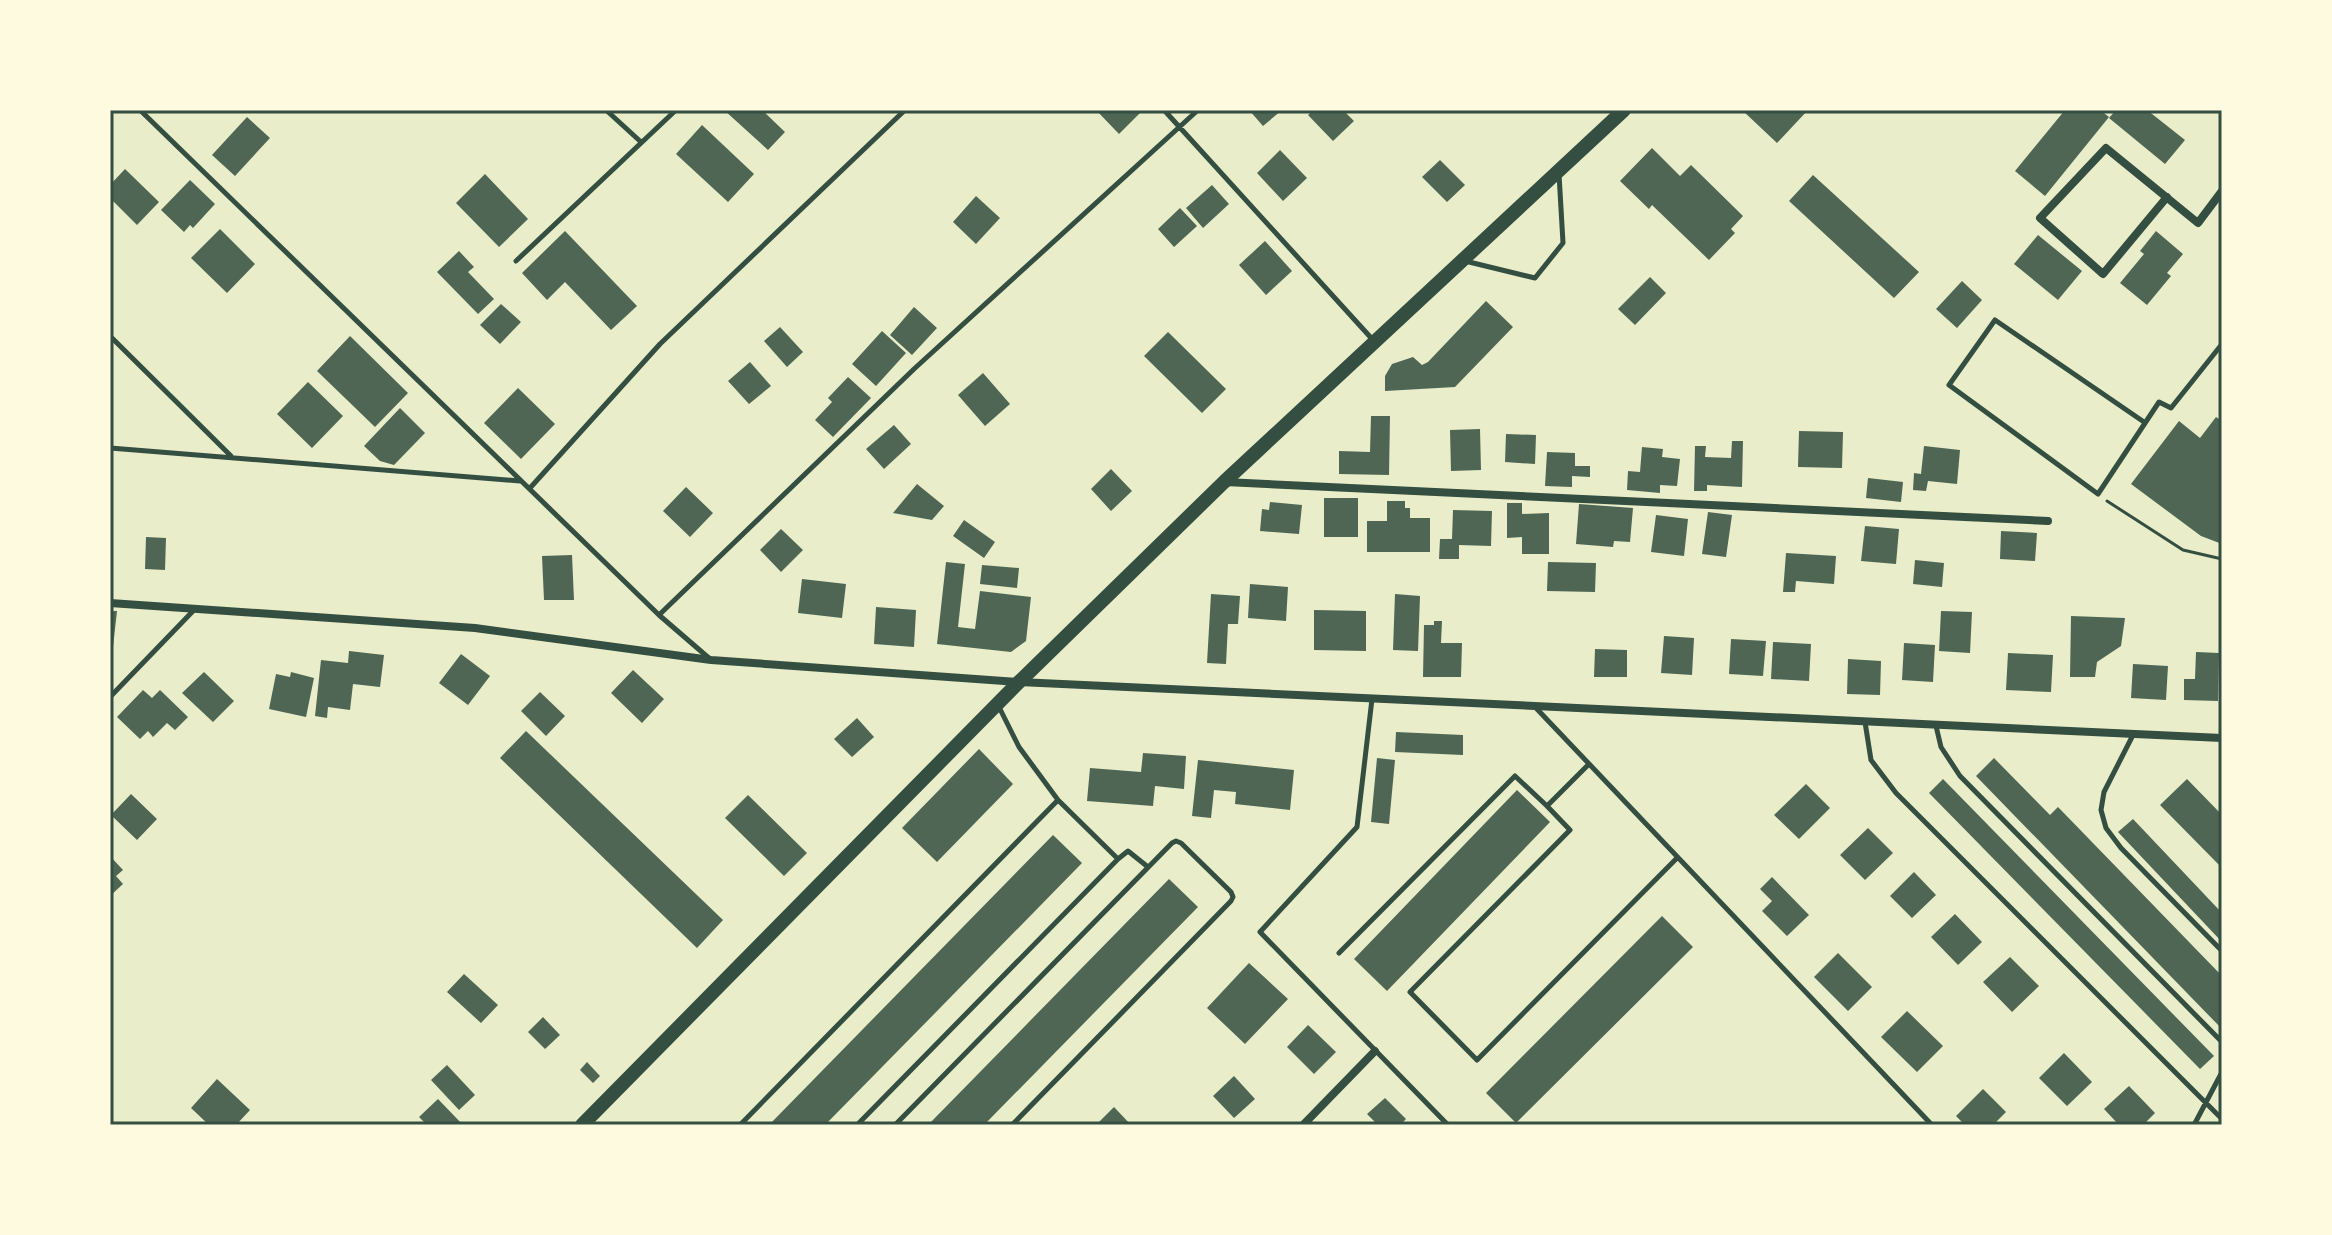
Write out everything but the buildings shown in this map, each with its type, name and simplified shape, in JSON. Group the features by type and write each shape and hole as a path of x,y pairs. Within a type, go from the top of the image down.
{"main road":[{"path":"582,1125 1019,682 1224,482 1624,110"}],"street":[{"path":"2167,197 2103,274 2040,218 2106,148 2167,197 2198,223 2222,191"},
{"path":"1224,482 2048,521"},
{"path":"110,603 475,628 711,660 1019,682 2222,738"},
{"path":"1303,1125 1375,1051"}],"lane":[{"path":"140,110 659,615 711,660"},
{"path":"606,110 641,142"},
{"path":"516,261 676,110"},
{"path":"530,488 660,344 905,110"},
{"path":"1164,110 1375,342"},
{"path":"659,615 914,369 1198,110"},
{"path":"1464,261 1535,278 1563,243 1559,172"},
{"path":"2144,422 1995,320 1949,385 2098,494 2159,402 2171,408 2222,344"},
{"path":"110,336 233,458"},
{"path":"110,448 522,481"},
{"path":"110,697 194,610"},
{"path":"1372,699 1357,827 1260,932 1448,1125"},
{"path":"998,704 1019,747 1058,800 1118,859"},
{"path":"1535,707 1932,1125"},
{"path":"1865,721 1871,760 1896,793 2222,1119"},
{"path":"1936,725 1941,747 1960,776 2222,1042"},
{"path":"2134,734 2104,792 2101,810 2106,828 2121,848 2222,951"},
{"path":"1547,806 1589,764"},
{"path":"1339,953 1515,776 1570,830 1410,992 1477,1060 1677,858"},
{"path":"740,1125 1058,800"},
{"path":"895,1125 1176,841 1233,897 1231,901 1012,1125"},
{"path":"857,1125 1118,859 1128,851 1148,867"},
{"path":"2194,1125 2222,1072"}],"path":[{"path":"2098,494 2183,550 2222,559"}]}
